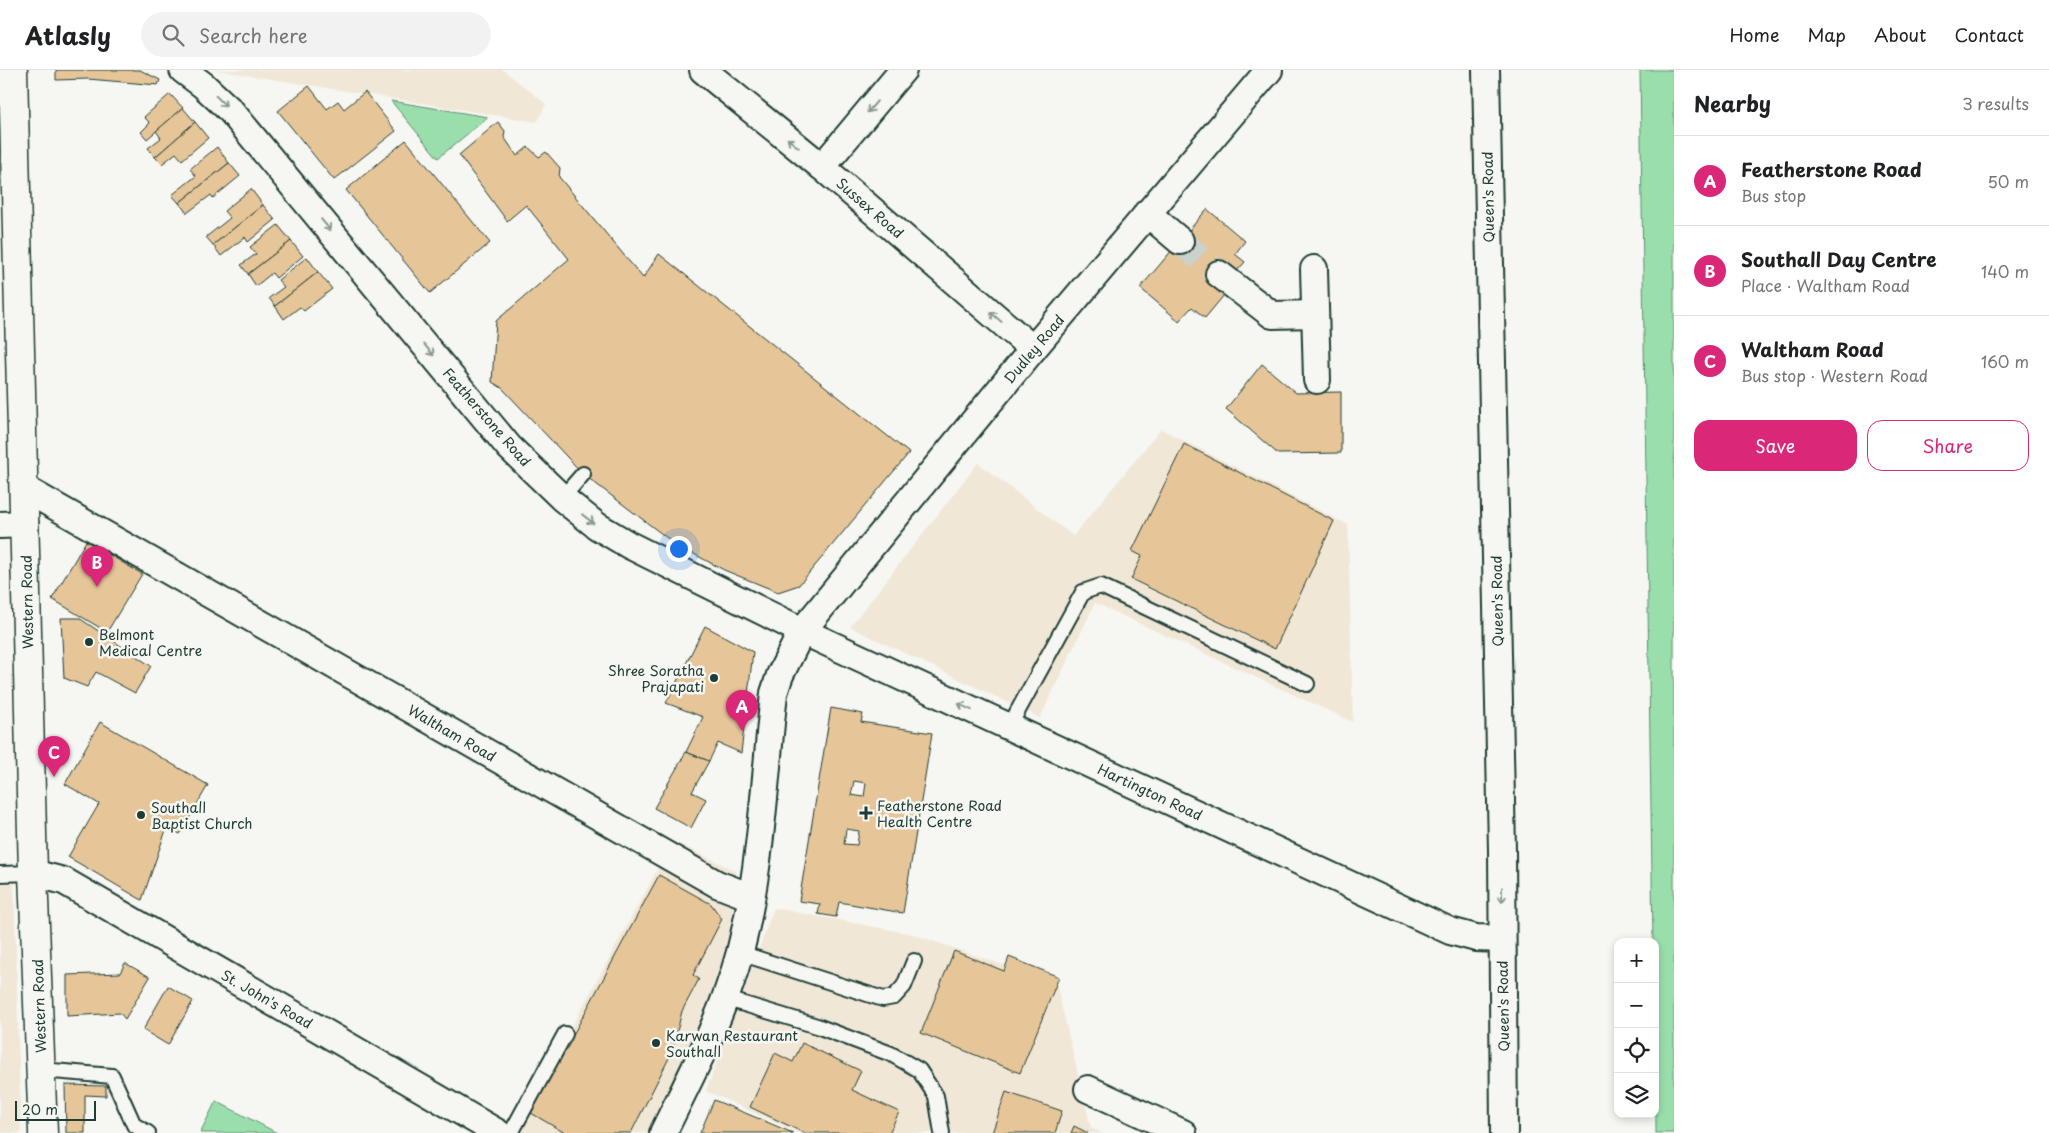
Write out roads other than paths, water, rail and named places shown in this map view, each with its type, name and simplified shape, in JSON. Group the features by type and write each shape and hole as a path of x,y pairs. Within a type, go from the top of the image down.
{"street":[{"name":"Western Road","path":"13,70 25,489 13,524 33,873 43,1133"},
{"name":"Featherstone Road","path":"183,70 203,85 231,111 509,447 562,498 597,526 629,544 802,631"},
{"name":"Sussex Road","path":"703,70 822,166 1033,349"},
{"path":"822,166 903,70"},
{"name":"Dudley Road","path":"802,631 1033,349 1269,70"},
{"name":"Queen's Road","path":"1486,70 1502,850 1504,1133"},
{"path":"1147,213 1180,241"},
{"path":"1314,269 1317,380"},
{"path":"1219,274 1272,315 1316,314"},
{"name":"Waltham Road","path":"25,489 716,884 751,897"},
{"path":"663,1133 706,1047 740,953 751,897 774,693 780,675 802,631"},
{"name":"Hartington Road","path":"802,631 1450,931 1476,938 1502,939"},
{"name":"St. John's Road","path":"33,873 64,882 498,1133"},
{"path":"1088,1089 1183,1133"}],"lane":[{"path":"562,498 583,474"},
{"path":"1009,727 1083,592 1101,586 1307,684"},
{"path":"0,874 33,873"},
{"path":"740,953 883,999 894,997 904,986 914,961"},
{"path":"724,998 818,1026 891,1054 919,1070 936,1096 942,1133"},
{"path":"511,1133 564,1034"},
{"path":"41,1070 112,1076 134,1125 148,1133"}],"tunnel":[{"path":"1180,241 1219,274"}],"place":[{"name":"Southall Day Centre","path":"97,587"},
{"name":"Belmont Medical Centre","path":"89,642"},
{"name":"Shree Soratha Prajapati","path":"714,678"},
{"name":"Featherstone Road","path":"742,731"},
{"name":"Waltham Road","path":"54,777"},
{"name":"Featherstone Road Health Centre","path":"866,813"},
{"name":"Southall Baptist Church","path":"141,815"},
{"name":"Karwan Restaurant Southall","path":"656,1043"}]}
